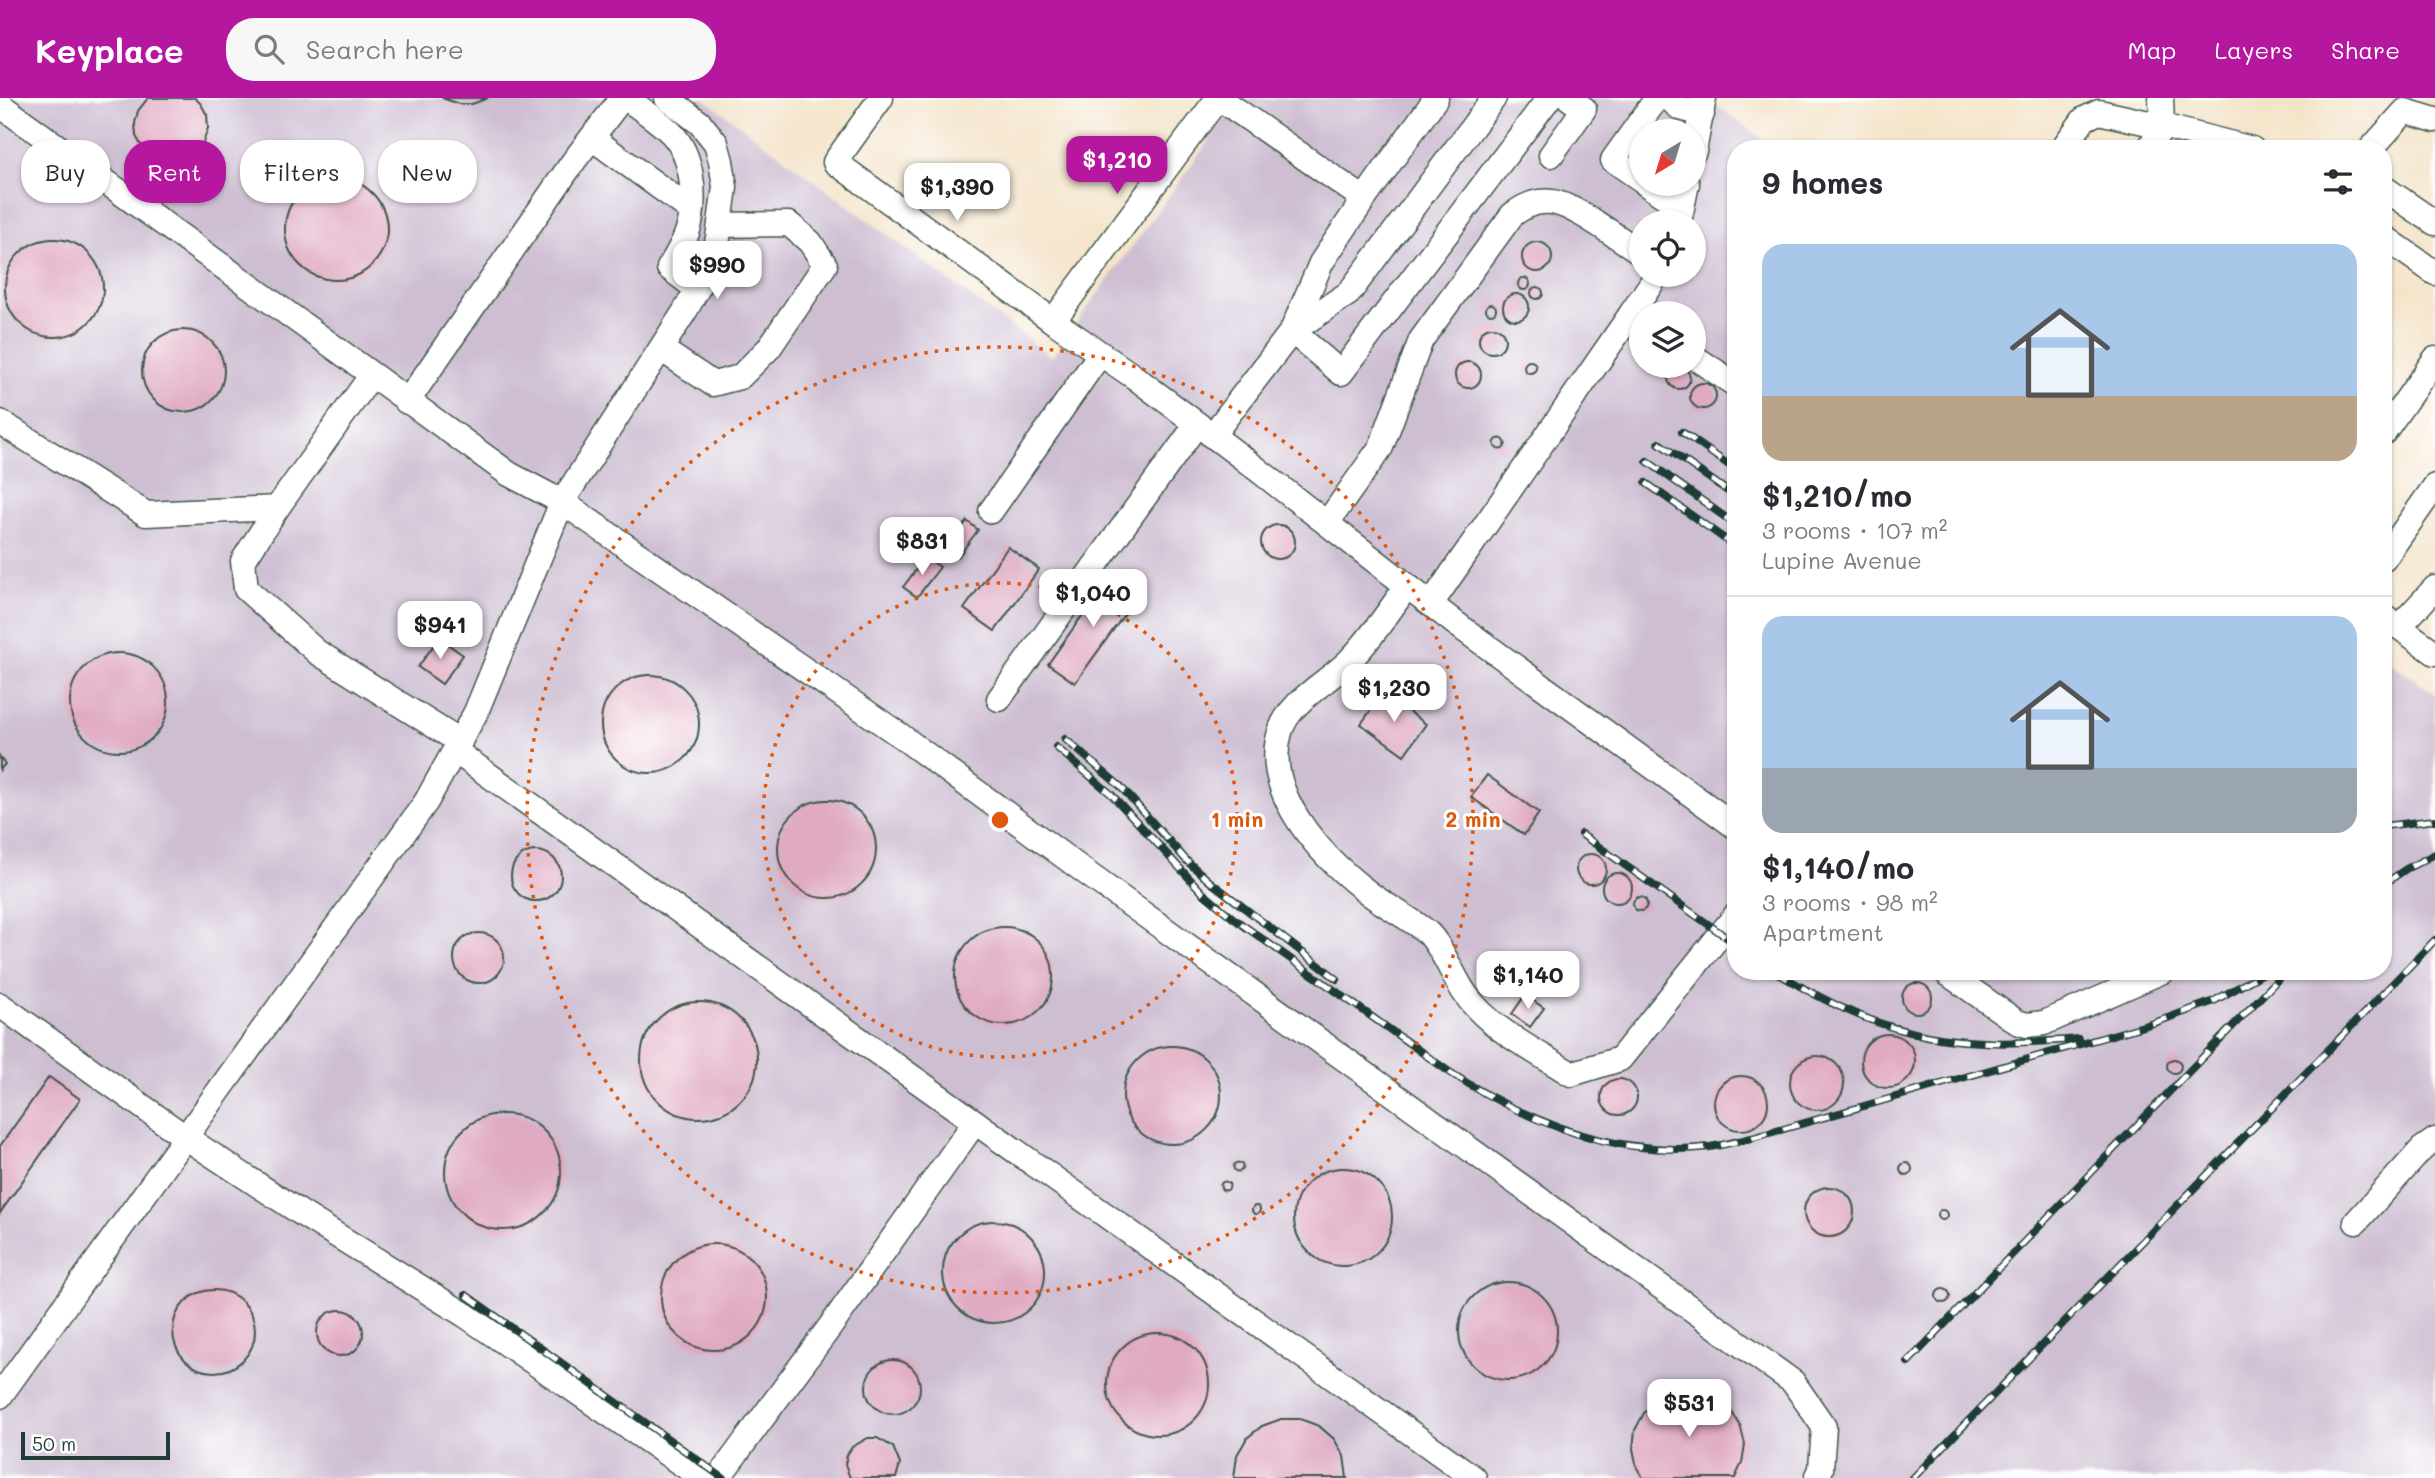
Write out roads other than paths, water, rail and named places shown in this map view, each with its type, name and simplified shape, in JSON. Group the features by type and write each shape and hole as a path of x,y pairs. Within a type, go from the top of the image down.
{"street":[{"path":"407,402 592,138 624,98 667,130 685,151 690,178 691,210 686,234 669,268 697,289"},
{"path":"0,1395 426,803 476,712 562,502 661,349 712,263 724,187 716,143 700,123 667,98"},
{"path":"881,98 835,162 1205,430 1431,604 1727,820"},
{"path":"1053,321 1219,98 1364,199"},
{"path":"1292,331 1321,263 1437,98"},
{"path":"999,699 1205,430 1292,331 1349,293 1494,98"},
{"path":"1292,331 1341,373 1549,98"},
{"path":"1642,119 1657,98"},
{"path":"1668,98 1680,108 1703,106"},
{"path":"2154,140 2162,126 2161,98"},
{"path":"1551,155 1582,102"},
{"path":"2378,140 2406,104 2435,120"},
{"path":"0,105 509,474 562,502 901,736 1092,877 1793,1382 1824,1427 1821,1469 1817,1478"},
{"path":"2069,140 2084,119 2099,113 2212,140"},
{"path":"592,138 691,210"},
{"path":"1629,138 1614,160 1629,171"},
{"path":"2392,193 2435,223"},
{"path":"1664,196 1683,202"},
{"path":"1327,523 1381,447 1421,340 1512,215 1524,206 1537,202 1552,202 1567,206 1629,245"},
{"path":"661,349 713,384 740,377 769,348 825,265 810,242 789,224 720,225"},
{"path":"2392,243 2435,273"},
{"path":"1431,604 1629,328"},
{"path":"991,511 1100,354"},
{"path":"2392,421 2435,359"},
{"path":"1706,365 1727,380"},
{"path":"371,376 277,508 243,561 246,589 317,652 457,746 975,1122 1474,1478"},
{"path":"0,422 146,514 277,508"},
{"path":"2392,548 2435,486"},
{"path":"1407,586 1372,635 1349,661 1304,699 1287,717 1280,730 1276,749 1284,793 1305,830 1335,864 1365,890 1429,934 1467,997 1493,1023 1571,1074 1620,1059 1727,928"},
{"path":"2392,621 2435,588"},
{"path":"2392,623 2435,653"},
{"path":"1957,980 2017,1022 2027,1025 2045,1023 2143,980"},
{"path":"0,1005 185,1137 304,1215 466,1315 702,1478"},
{"path":"718,1478 838,1316 975,1122"},
{"path":"2356,1222 2422,1149 2435,1140"}],"railway":[{"path":"1682,432 1727,464"},
{"path":"1659,443 1727,491"},
{"path":"1647,461 1727,519"},
{"path":"1646,483 1727,541"},
{"path":"1065,739 1120,786 1187,861 1208,880 1337,979"},
{"path":"1056,747 1111,794 1203,893 1233,918 1448,1071 1478,1089 1540,1120 1606,1141 1675,1149 1710,1147 1752,1138 2154,1023 2214,1001 2251,980"},
{"path":"2392,825 2435,820"},
{"path":"1581,834 1727,938"},
{"path":"2392,879 2435,854"},
{"path":"1913,1478 2435,940"},
{"path":"1790,980 1854,1013 1888,1026 1927,1036 1991,1042 2078,1039"},
{"path":"1908,1362 2277,980"},
{"path":"466,1295 723,1478"}]}
